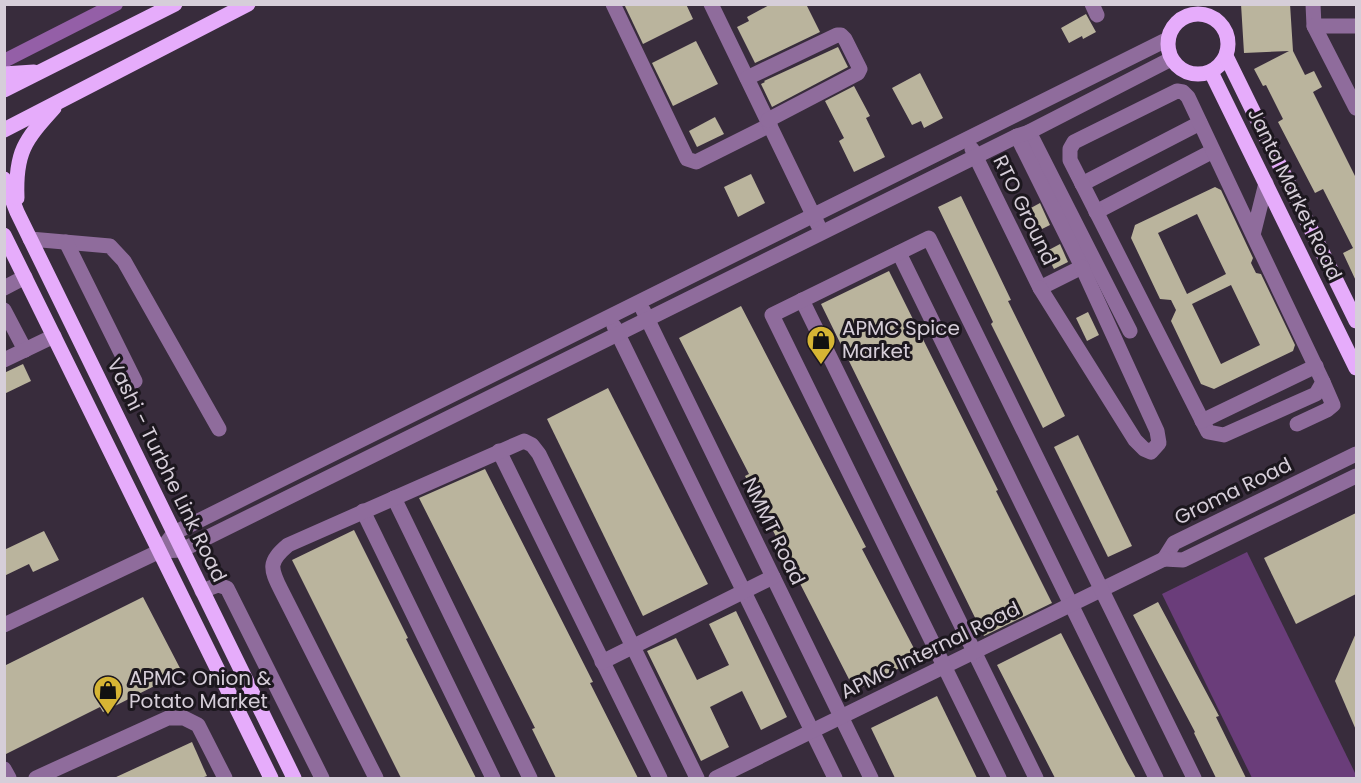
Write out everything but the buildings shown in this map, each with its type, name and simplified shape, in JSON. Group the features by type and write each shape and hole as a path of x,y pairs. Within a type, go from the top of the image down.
{"main road":[{"path":"4,90 175,4"},
{"path":"4,130 248,4"},
{"path":"1186,10 1196,14 1206,10 1227,36 1226,56 1211,72 1189,74 1176,66 1171,59 1168,39 1171,30 1186,10"},
{"name":"Janta Market Road","path":"1226,56 1356,321"},
{"path":"4,74 45,71"},
{"name":"Janta Market Road","path":"1211,72 1356,368"},
{"path":"17,212 16,172 22,147 60,101"},
{"name":"Vashi - Turbhe Link Road","path":"4,179 30,239 294,778"},
{"path":"4,235 272,778"}],"street":[{"path":"613,4 687,159 696,162 858,73 860,69 845,39 837,34 747,78"},
{"path":"711,4 822,233"},
{"path":"1313,4 1314,26 1356,108"},
{"path":"1314,26 1356,26"},
{"path":"160,551 174,533 1168,39"},
{"path":"4,625 160,551 183,550 1171,59"},
{"path":"1297,424 1333,405 1323,382 1316,366 1188,97 1184,92 1177,91 1074,142 1070,149 1070,160 1208,432 1224,435 1316,394 1323,382"},
{"path":"1082,184 1200,123"},
{"path":"1023,134 1130,331"},
{"name":"RTO Ground","path":"967,139 1040,288 1082,267 1023,134"},
{"path":"1096,212 1213,151"},
{"path":"1253,235 1266,183"},
{"path":"999,778 772,315 929,238 1194,778"},
{"path":"30,239 110,246 124,261 219,429"},
{"path":"66,242 135,381"},
{"path":"899,253 1156,778"},
{"path":"1040,288 1136,440 1144,449 1151,452 1159,443 1157,431 1082,267"},
{"path":"4,288 25,277"},
{"path":"802,300 1036,778"},
{"name":"NMMT Road","path":"639,302 872,778"},
{"path":"4,310 25,350"},
{"path":"609,317 835,778"},
{"path":"4,360 54,336"},
{"path":"1203,421 1316,366"},
{"path":"376,778 272,571 275,556 288,545 524,441 532,445 539,454 697,778"},
{"path":"500,451 660,778"},
{"name":"Groma Road","path":"1356,454 1174,543 1164,559 1183,560 1356,476"},
{"path":"394,498 530,778"},
{"path":"363,511 493,778"},
{"name":"APMC Internal Road","path":"716,778 1164,559"},
{"path":"602,662 773,577"},
{"path":"202,591 218,585 228,588 322,778"},
{"path":"36,778 168,718 184,718 198,725 225,778"},
{"path":"4,769 9,778"}],"shaded area":[{"path":"1247,552 1356,778 1252,778 1162,594"}],"waterway":[{"path":"4,61 116,4"}],"place":[{"name":"APMC Spice Market","path":"821,366"},
{"name":"APMC Onion & Potato Market","path":"108,716"}]}
